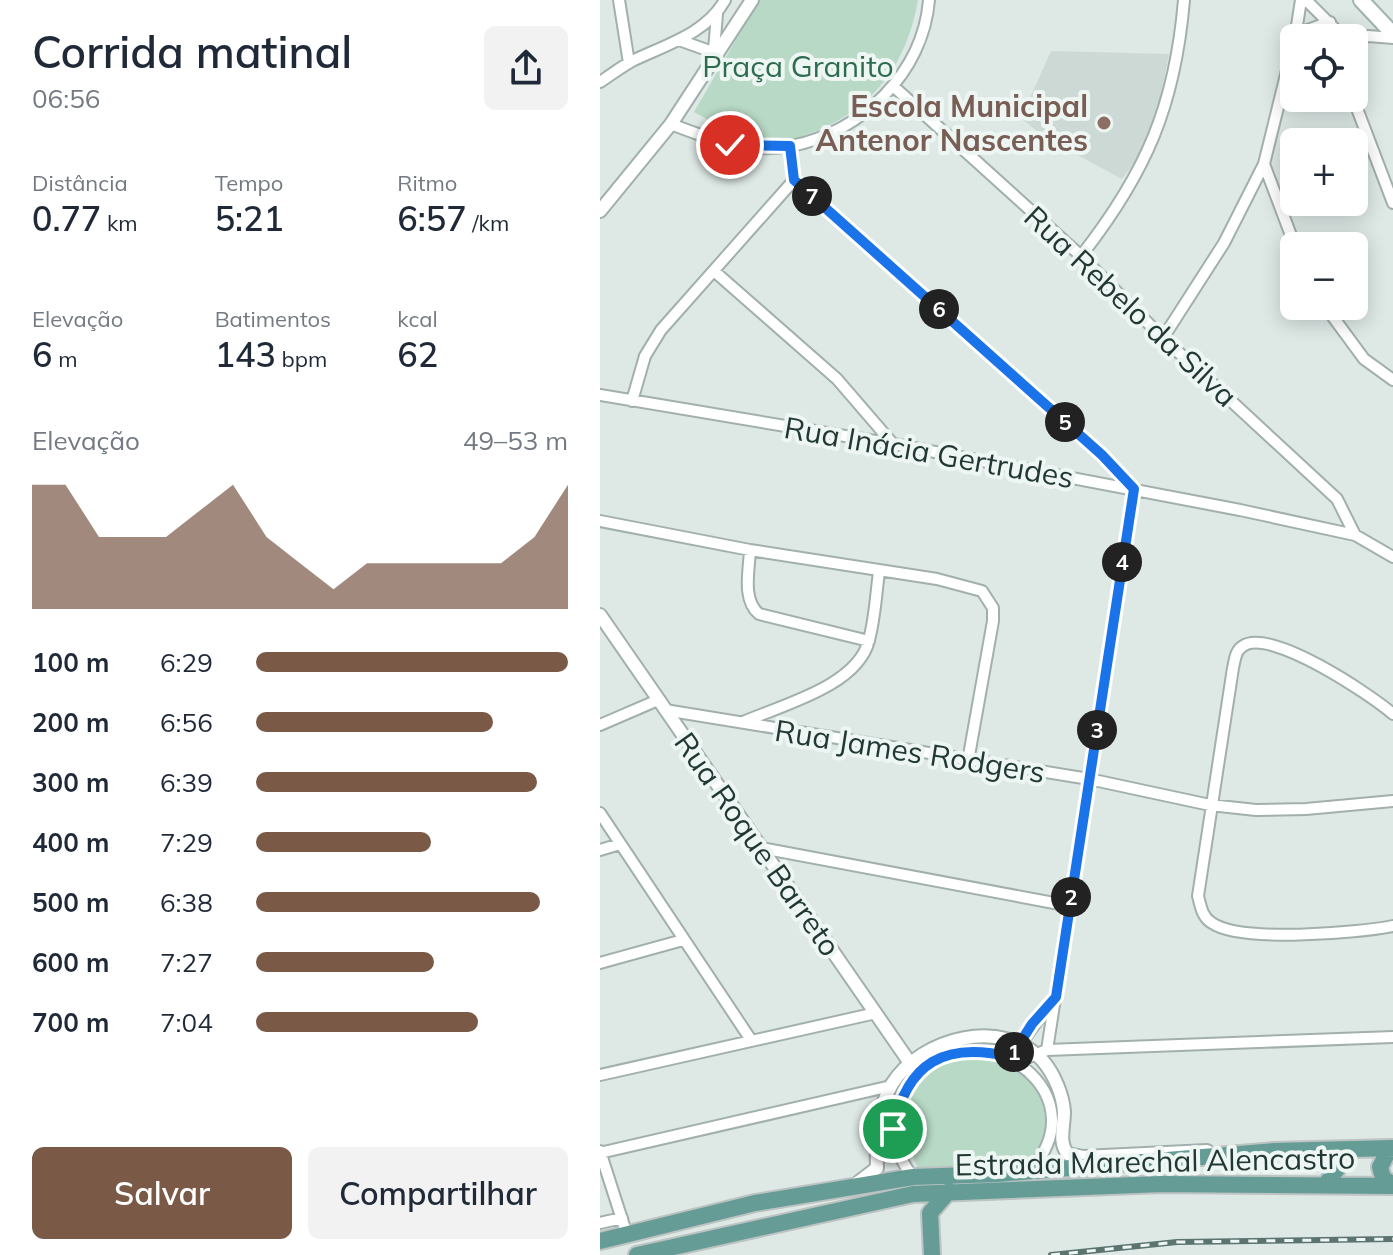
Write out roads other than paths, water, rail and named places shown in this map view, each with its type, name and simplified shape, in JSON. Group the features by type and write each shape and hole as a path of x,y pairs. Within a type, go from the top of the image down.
{"main road":[{"path":"1361,0 1393,36"},
{"path":"1392,1148 1380,1167 1383,1178 1393,1185"},
{"name":"Estrada Marechal Alencastro","path":"600,1241 755,1203 913,1177 1234,1154 1392,1148"},
{"path":"1323,1151 1338,1168 1325,1185"},
{"name":"Estrada Marechal Alencastro","path":"636,1255 883,1198 949,1191 1162,1184 1393,1185"},
{"path":"932,1255 928,1236 930,1213 949,1191"},
{"path":"636,1255 649,1238 673,1223"}],"street":[{"path":"619,0 629,63"},
{"path":"600,82 629,63 679,40 717,14 725,0"},
{"path":"600,211 671,124 752,0"},
{"path":"671,124 730,145 790,146 857,117 893,86 923,36 929,0"},
{"path":"1081,256 1119,206 1143,167 1160,127 1173,84 1184,0"},
{"path":"1298,24 1303,0 1330,22 1326,24"},
{"path":"716,52 717,14"},
{"path":"1368,36 1393,36"},
{"path":"679,40 716,52"},
{"name":"Rua Rebelo da Silva","path":"893,86 1081,256 1163,338 1337,499 1355,535"},
{"path":"1163,338 1224,243 1264,164 1280,99"},
{"path":"1358,112 1393,203"},
{"path":"790,146 794,180 1102,455 1134,489 1056,997 1041,1051"},
{"path":"1264,164 1290,232"},
{"path":"632,401 645,356 661,330 794,180"},
{"path":"714,271 837,379 893,444"},
{"path":"1335,320 1364,359 1393,380"},
{"name":"Rua Inácia Gertrudes","path":"600,395 893,444 1134,489 1355,535 1393,557"},
{"path":"600,521 750,550 937,579 982,591 993,608 993,621 968,761"},
{"path":"750,550 748,597 751,607 759,614 869,641"},
{"path":"741,723 836,682 853,670 869,641 879,572"},
{"name":"Rua Roque Barreto","path":"600,615 914,1068"},
{"path":"1393,714 1303,657 1257,642 1242,646 1235,660 1198,896 1202,912 1221,928 1277,934 1393,926"},
{"path":"600,725 662,705"},
{"name":"Rua James Rodgers","path":"662,705 741,723 1089,779 1210,805 1293,809 1393,801"},
{"path":"600,813 751,1040"},
{"path":"600,850 620,844"},
{"path":"761,848 1070,906"},
{"path":"600,963 683,940"},
{"path":"1015,1059 1019,1044 1056,997"},
{"path":"600,1075 876,1013"},
{"path":"853,1186 877,1168 893,1146 897,1112 914,1068 964,1050 1015,1059 1041,1051 1390,1035"},
{"path":"627,1235 600,1152 891,1086 934,1048 967,1038 1000,1038 1041,1051"},
{"name":"Estrada Marechal Alencastro","path":"1041,1051 1061,1097 1062,1146 1068,1154 1083,1157 1198,1150 1234,1154"},
{"path":"1015,1059 1035,1076 1050,1105 1049,1140 1044,1156 1031,1170"},
{"path":"877,1168 879,1116 891,1086"},
{"path":"893,1146 913,1177"},
{"path":"600,1223 622,1218"}],"railway":[{"path":"1051,1255 1177,1242 1393,1239"}],"place":[{"name":"Escola Municipal Antenor Nascentes","path":"1104,123"}],"park label":[{"name":"Praça Granito","path":"798,66"}]}
